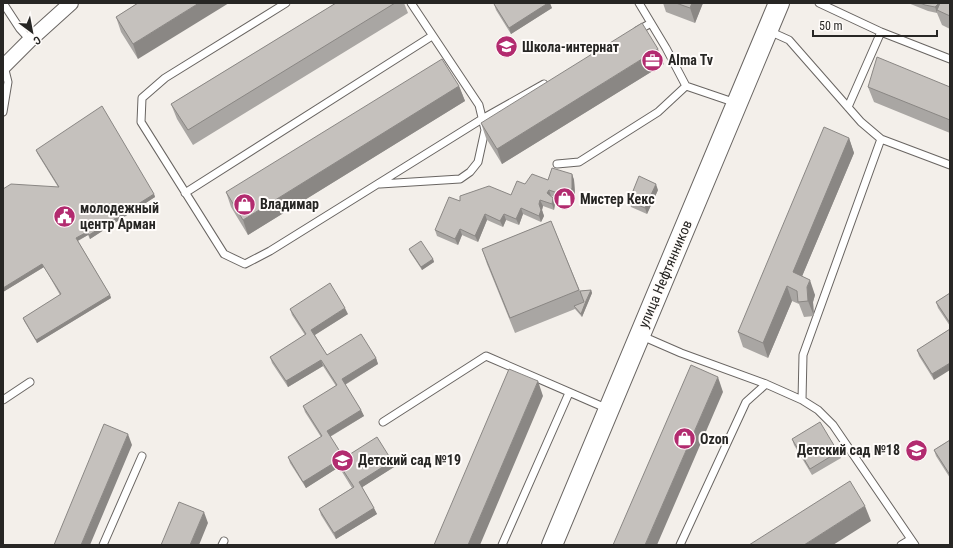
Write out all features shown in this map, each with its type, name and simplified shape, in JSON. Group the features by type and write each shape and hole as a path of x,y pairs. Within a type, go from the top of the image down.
{"street":[{"path":"4,67 30,40 71,3"},
{"name":"улица Нефтянников","path":"552,545 779,3"}],"lane":[{"path":"3,3 19,27 30,40"},
{"path":"286,3 165,78 142,98 141,122 185,193 224,254 245,264 270,251 482,119 550,80"},
{"path":"378,184 460,179 470,172 478,162 485,130 479,105 411,3"},
{"path":"639,3 686,86 737,103"},
{"path":"819,3 881,32 950,59"},
{"path":"631,34 651,23"},
{"path":"767,30 789,40 861,122 881,139 950,165"},
{"path":"848,107 881,32"},
{"path":"185,193 432,36"},
{"path":"3,112 8,82 4,67"},
{"path":"557,164 579,162 658,112 686,86"},
{"path":"802,400 803,355 881,139"},
{"path":"640,335 682,353 766,384 802,400 818,410 833,425 913,542 902,545"},
{"path":"383,422 486,356 608,409"},
{"path":"3,400 30,382"},
{"path":"680,545 746,402 766,384"},
{"path":"502,545 569,393"},
{"path":"103,545 142,456"}],"building":[{"path":"138,3 199,3 133,44 116,17"},
{"path":"336,3 395,3 188,130 171,104"},
{"path":"548,3 509,28 494,4"},
{"path":"676,3 692,3 690,8"},
{"path":"920,3 939,3 935,7"},
{"path":"940,3 950,3 950,16 937,10"},
{"path":"642,23 658,49 497,149 481,123"},
{"path":"877,57 950,87 950,120 868,87"},
{"path":"442,59 459,86 243,220 226,192"},
{"name":"молодежный центр Арман","path":"102,106 154,194 89,235 87,232 76,238 110,295 36,340 23,318 61,294 42,264 3,288 3,189 11,184 59,187 36,150"},
{"path":"824,127 849,138 793,272 810,280 807,287 808,301 798,302 797,291 787,286 763,343 738,332"},
{"path":"552,168 572,174 572,188 569,197 549,190 547,193 553,198 552,204 540,200 539,204 541,210 539,216 521,208 516,219 504,214 500,221 485,214 475,236 460,229 455,239 435,230 449,197 460,201 460,196 489,186 511,195 517,181 525,184 532,174 548,180"},
{"path":"639,176 656,184 645,208 629,201"},
{"path":"551,221 579,290 510,318 482,249"},
{"path":"421,241 433,259 421,267 409,249"},
{"path":"330,283 345,308 311,330 327,355 361,334 376,358 342,379 361,410 327,431 344,458 377,437 392,461 359,482 374,508 334,533 319,509 354,487 337,461 303,482 288,457 322,436 303,406 337,385 321,360 286,381 270,357 306,334 290,309"},
{"path":"591,290 581,314 574,306 584,302 580,291"},
{"path":"950,293 950,323 936,302"},
{"path":"950,329 950,363 932,374 917,350"},
{"path":"691,365 718,377 645,545 613,545"},
{"path":"509,369 538,381 468,545 434,545"},
{"path":"820,422 838,452 810,469 792,439"},
{"path":"104,424 128,434 81,545 54,545"},
{"path":"950,440 950,475 934,450"},
{"path":"850,481 865,506 804,545 749,545"},
{"path":"179,502 204,512 190,545 161,545"}],"place":[{"name":"Школа-интернат","path":"506,47"},
{"name":"Alma Tv","path":"653,60"},
{"name":"Мистер Кекс","path":"565,199"},
{"name":"Владимар","path":"244,204"},
{"name":"молодежный центр Арман","path":"64,216"},
{"name":"Ozon","path":"684,439"},
{"name":"Детский сад №18","path":"916,450"},
{"name":"Детский сад №19","path":"342,460"}]}
